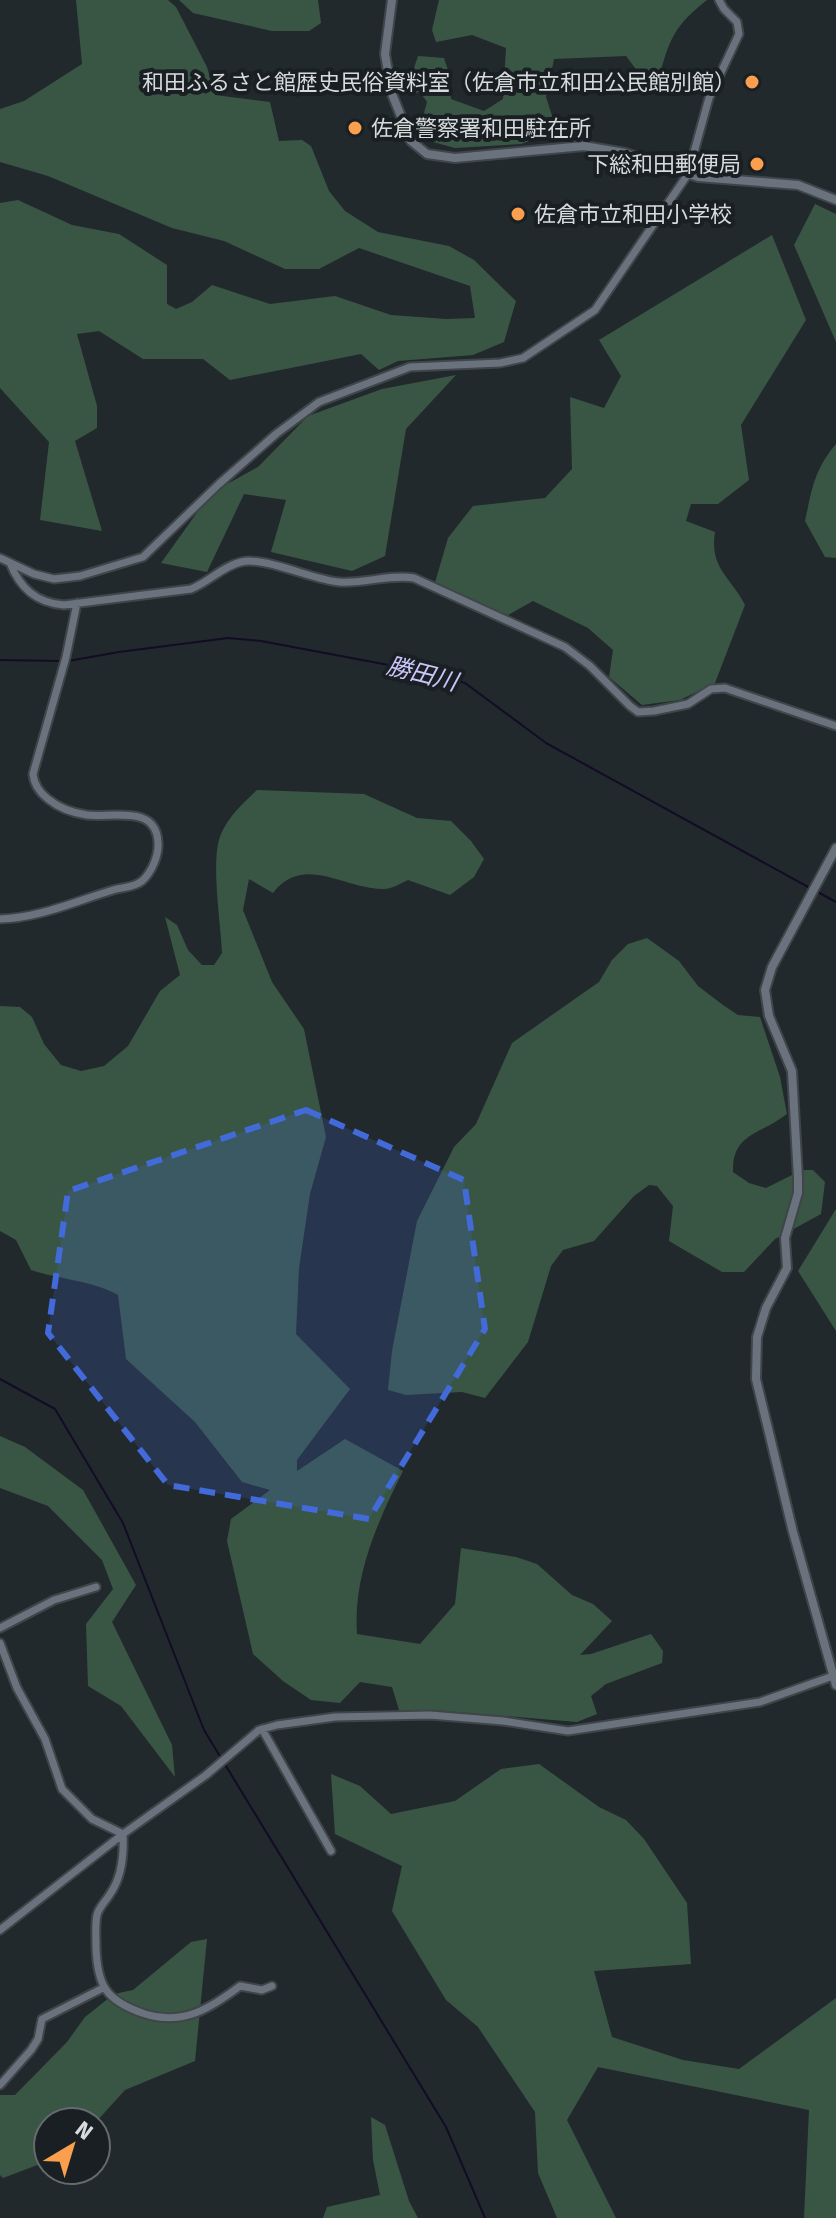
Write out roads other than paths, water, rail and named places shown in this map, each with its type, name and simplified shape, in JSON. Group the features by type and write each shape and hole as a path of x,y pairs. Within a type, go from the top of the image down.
{"street":[{"path":"392,0 385,54 392,94 411,141 427,154 455,158 584,146 625,153 688,174 798,185 836,200"},
{"path":"0,558 54,579 80,576 143,557 219,484 276,434 319,402 410,367 500,363 523,358 595,310 688,174 709,98 739,34 737,22 719,0"},
{"path":"10,563 16,578 26,590 50,604 191,589 210,581 233,564 250,560 338,582 403,576 414,578 565,647 590,666 638,712 688,704 711,689 725,688 836,726"},
{"path":"0,919 18,918 114,889 134,886 153,867 159,844 150,823 136,815 85,815 64,809 50,801 34,783 33,774 66,657 77,603"},
{"path":"0,1930 262,1729 335,1717 430,1715 503,1721 568,1731 760,1702 835,1681 789,1517 756,1379 755,1358 757,1337 766,1308 787,1268 785,1238 798,1193 792,1071 769,1016 765,990 772,967 836,848"},
{"path":"0,1628 54,1600 96,1587"},
{"path":"0,1643 17,1688 45,1739 62,1789 92,1819 123,1834"},
{"path":"262,1729 331,1851"},
{"path":"123,1834 117,1882 97,1915 97,1964 108,1995 145,2014 183,2018 208,2009 240,1986 262,1990 272,1986"},
{"path":"0,2085 38,2039 42,2019 103,1988"}],"waterway":[{"name":"勝田川","path":"68,661 228,638 261,641 426,672 465,683 546,743 810,888"},
{"name":"勝田川","path":"0,660 62,661"},
{"name":"勝田川","path":"816,891 836,902"},
{"path":"0,1379 55,1409 123,1523 204,1730 446,2127 485,2218"}],"place":[{"name":"和田ふるさと館歴史民俗資料室（佐倉市立和田公民館別館）","path":"752,82"},
{"name":"佐倉警察署和田駐在所","path":"355,128"},
{"name":"下総和田郵便局","path":"757,164"},
{"name":"佐倉市立和田小学校","path":"518,214"}]}
